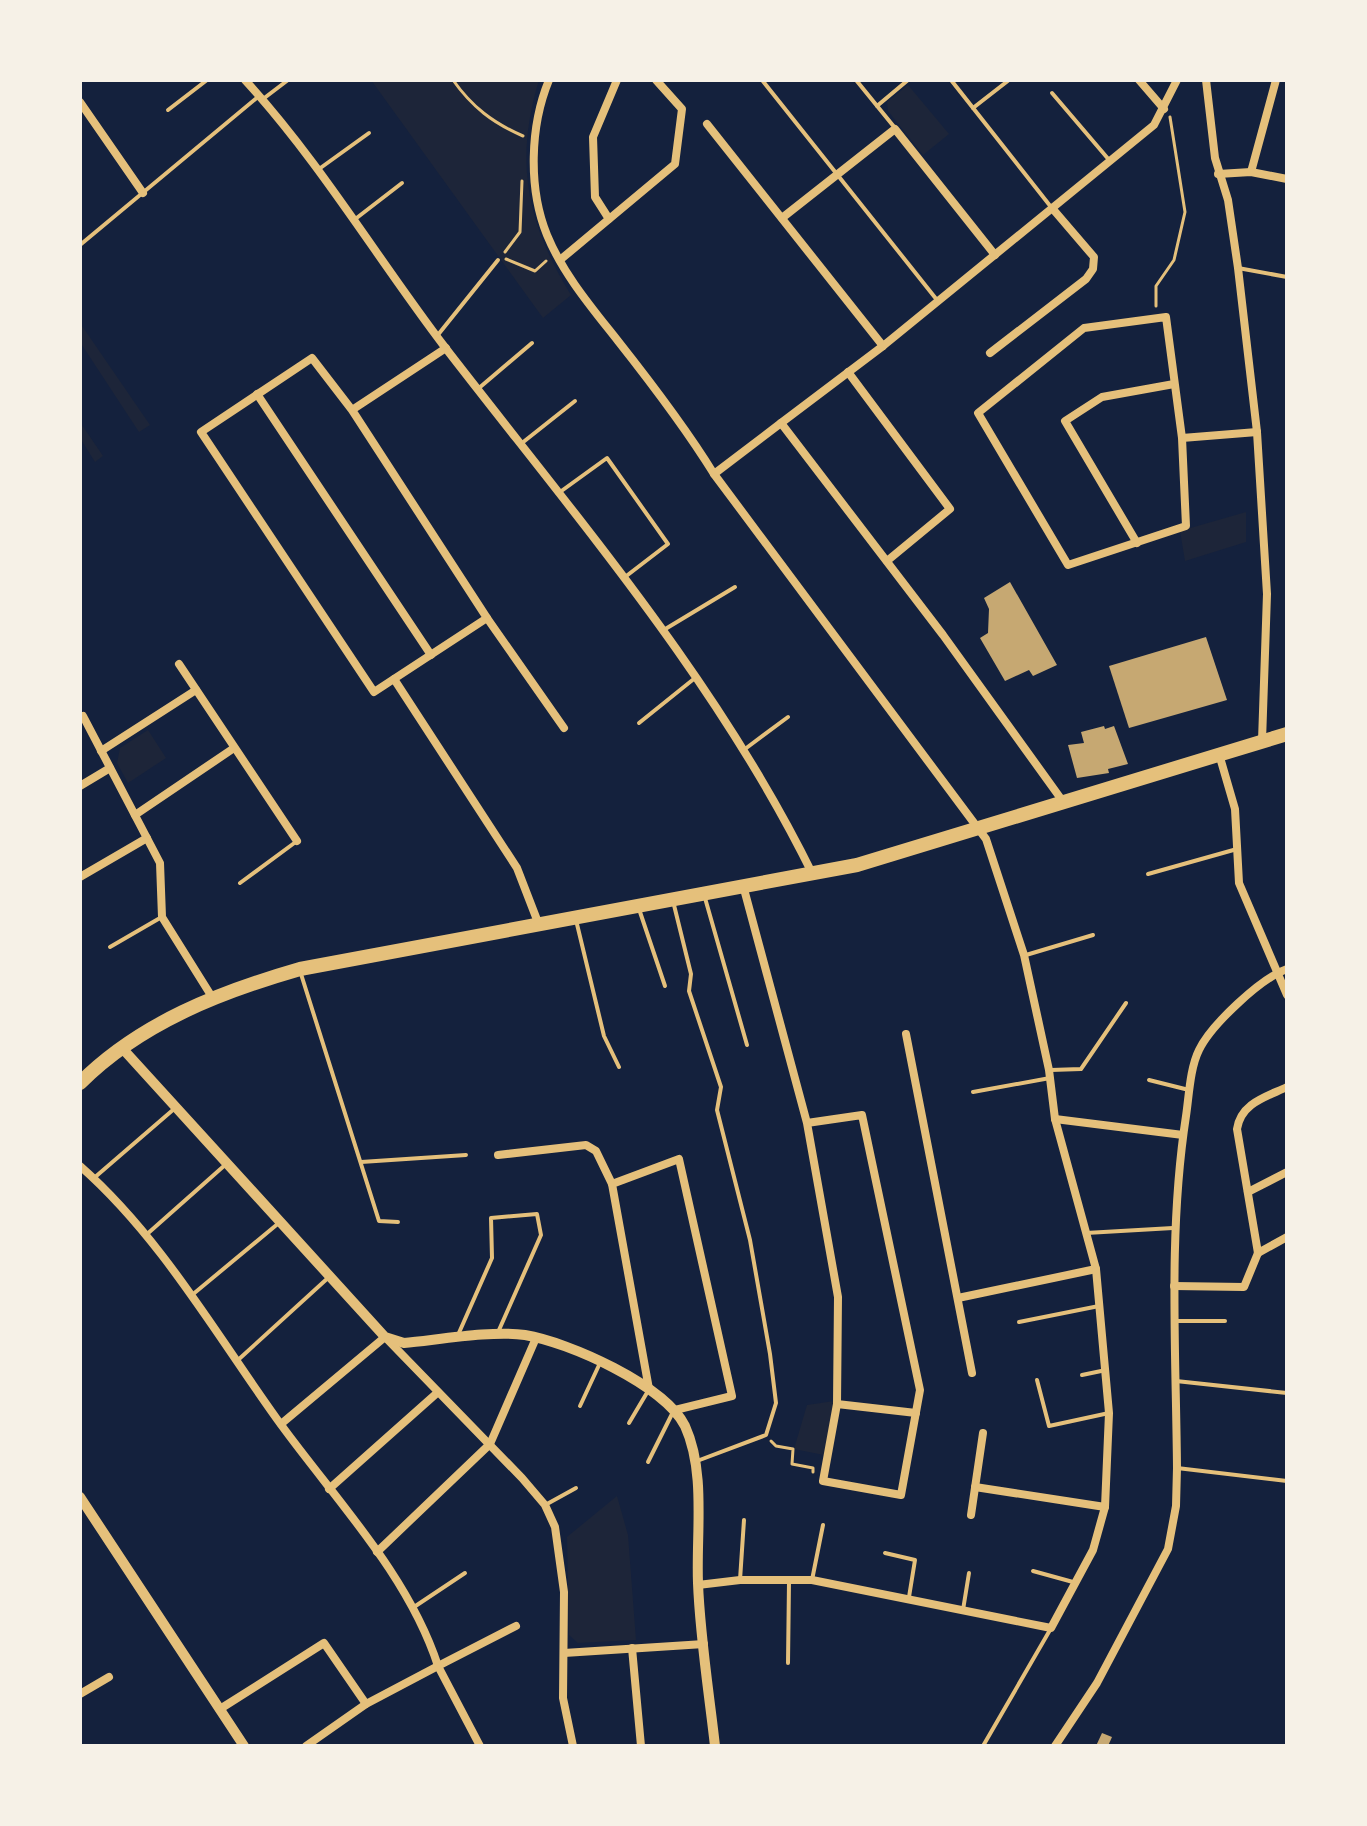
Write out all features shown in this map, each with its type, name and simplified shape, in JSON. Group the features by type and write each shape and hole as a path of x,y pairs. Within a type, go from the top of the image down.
{"main road":[{"path":"80,1083 122,1048 166,1019 212,997 300,969 814,875 978,830 1287,734"}],"street":[{"path":"245,80 318,170 446,348 625,577 775,797 814,875"},
{"path":"549,80 536,126 535,168 541,216 560,260 684,426 714,474 986,839 1024,955 1050,1074 1055,1119 1096,1269 1100,1306 1109,1413 1105,1507 1093,1550 1051,1628 812,1580 740,1580 698,1585"},
{"path":"609,219 595,197 593,137 617,80"},
{"path":"560,260 675,164 682,109 656,80"},
{"path":"1139,80 1166,106"},
{"path":"714,474 883,346 1154,125 1177,80"},
{"path":"1206,80 1218,174 1228,200 1238,268 1257,432 1266,554 1262,741"},
{"path":"1251,172 1276,80"},
{"path":"80,102 143,193"},
{"path":"707,124 883,346"},
{"path":"782,218 895,129 995,255"},
{"path":"1218,174 1251,172 1287,179"},
{"path":"990,353 1086,279 1093,269 1094,257 1052,208"},
{"path":"1166,317 1174,384 1182,438 1186,526 1068,565 978,413 1084,328 1166,317"},
{"path":"352,410 446,348"},
{"path":"487,618 374,692 201,432 312,358 352,410 487,618 564,728"},
{"path":"848,372 950,509 887,561"},
{"path":"1137,543 1065,421 1102,397 1174,384"},
{"path":"257,394 431,655"},
{"path":"781,423 887,561 1064,803"},
{"path":"1182,438 1257,432"},
{"path":"179,664 297,841"},
{"path":"394,679 517,868 539,926"},
{"path":"101,751 196,690"},
{"path":"83,716 160,863 162,917 212,997"},
{"path":"135,815 234,748"},
{"path":"1219,754 1235,809 1239,883 1287,995"},
{"path":"80,786 110,768"},
{"path":"80,877 147,838"},
{"path":"744,889 807,1123 838,1297 837,1404 823,1481 901,1495 920,1390 862,1115 807,1123"},
{"path":"1055,1746 1097,1683 1168,1549 1176,1506 1177,1468 1173,1228 1183,1135 1198,1051 1220,1023 1276,973 1287,969"},
{"path":"906,1034 972,1373"},
{"path":"122,1048 385,1337 545,1505 561,1552 563,1698 573,1746"},
{"path":"1174,1286 1244,1287 1258,1253 1237,1129 1239,1118 1246,1107 1287,1087"},
{"path":"1055,1119 1183,1135"},
{"path":"498,1155 586,1145 596,1151 612,1184 649,1389"},
{"path":"612,1184 679,1159 732,1396 675,1410"},
{"path":"80,1166 146,1235 377,1552 412,1609 480,1746"},
{"path":"1248,1192 1287,1172"},
{"path":"1258,1253 1287,1237"},
{"path":"958,1298 1096,1269"},
{"path":"385,1337 404,1343 496,1336 536,1338 561,1345 639,1380 675,1410 685,1427 695,1461 698,1585 715,1746"},
{"path":"281,1424 385,1337"},
{"path":"377,1552 490,1444 536,1338"},
{"path":"329,1489 437,1393"},
{"path":"837,1404 916,1413"},
{"path":"971,1515 983,1433"},
{"path":"975,1487 1105,1507"},
{"path":"80,1497 244,1746"},
{"path":"306,1746 366,1704 516,1626"},
{"path":"220,1709 324,1643 366,1704"},
{"path":"564,1653 704,1644"},
{"path":"632,1648 641,1746"},
{"path":"80,1694 109,1677"}],"lane":[{"path":"168,110 207,80"},
{"path":"80,245 261,98 288,80"},
{"path":"762,80 938,301"},
{"path":"856,80 895,129"},
{"path":"877,106 908,80"},
{"path":"951,80 1052,208"},
{"path":"973,108 1009,80"},
{"path":"1052,93 1110,161"},
{"path":"318,170 369,133"},
{"path":"354,220 402,183"},
{"path":"437,336 498,260"},
{"path":"1238,268 1287,277"},
{"path":"478,389 532,343"},
{"path":"522,443 575,401"},
{"path":"560,492 607,458 668,544 625,577"},
{"path":"662,631 735,587"},
{"path":"639,723 695,678"},
{"path":"744,749 788,717"},
{"path":"240,883 297,841"},
{"path":"1148,874 1237,849"},
{"path":"704,896 747,1045"},
{"path":"673,901 691,974 689,991 721,1087 717,1110 750,1240 776,1403 766,1435 695,1461"},
{"path":"639,908 665,986"},
{"path":"110,947 162,917"},
{"path":"576,920 604,1036 619,1067"},
{"path":"1024,955 1093,935"},
{"path":"300,969 379,1221 398,1222"},
{"path":"973,1092 1081,1069 1126,1003"},
{"path":"1149,1080 1190,1090"},
{"path":"94,1178 177,1106"},
{"path":"361,1162 466,1155"},
{"path":"146,1235 227,1163"},
{"path":"456,1339 492,1258 491,1218 537,1214 541,1235 496,1336"},
{"path":"190,1297 280,1222"},
{"path":"1086,1233 1173,1228"},
{"path":"236,1361 330,1277"},
{"path":"1019,1322 1100,1306"},
{"path":"1175,1321 1225,1321"},
{"path":"580,1406 600,1363"},
{"path":"1082,1375 1106,1370"},
{"path":"1037,1380 1049,1426 1109,1413"},
{"path":"1176,1381 1287,1393"},
{"path":"629,1423 649,1389"},
{"path":"648,1462 675,1410"},
{"path":"1177,1468 1287,1481"},
{"path":"545,1505 576,1488"},
{"path":"740,1580 744,1520"},
{"path":"812,1580 823,1525"},
{"path":"885,1553 915,1560 909,1599"},
{"path":"1033,1571 1075,1583"},
{"path":"412,1609 465,1573"},
{"path":"963,1610 969,1573"},
{"path":"788,1663 789,1579"},
{"path":"983,1746 1051,1628"}],"path":[{"path":"453,80 473,106 501,126 529,139"},
{"path":"1157,318 1156,286 1174,260 1185,212 1166,106"},
{"path":"498,260 520,232 523,216 521,182 526,173"},
{"path":"498,260 511,258 535,271 542,268 550,256"},
{"path":"766,1435 776,1446 793,1449 792,1464 813,1468 812,1480 823,1481"}],"shaded area":[{"path":"371,80 539,80 527,138 529,192 544,243 571,295 543,318"},
{"path":"908,85 949,134 923,155 888,111 887,102"},
{"path":"80,323 150,425 139,432 80,342"},
{"path":"80,422 103,456 95,462 80,438"},
{"path":"1246,512 1246,542 1185,561 1180,531"},
{"path":"148,730 166,758 128,783 117,763 120,748"},
{"path":"834,1401 824,1455 794,1449 807,1405"},
{"path":"617,1496 628,1535 636,1640 578,1643 569,1635 567,1537"}],"building":[{"path":"1010,582 1057,665 1033,676 1029,670 1005,681 980,638 988,633 989,609 984,598"},
{"path":"1206,637 1227,700 1129,728 1109,666"},
{"path":"1104,726 1105,729 1114,726 1128,764 1108,769 1109,773 1077,778 1068,745 1084,743 1081,732"},
{"path":"1102,1733 1112,1737 1108,1746 1096,1746"}]}
